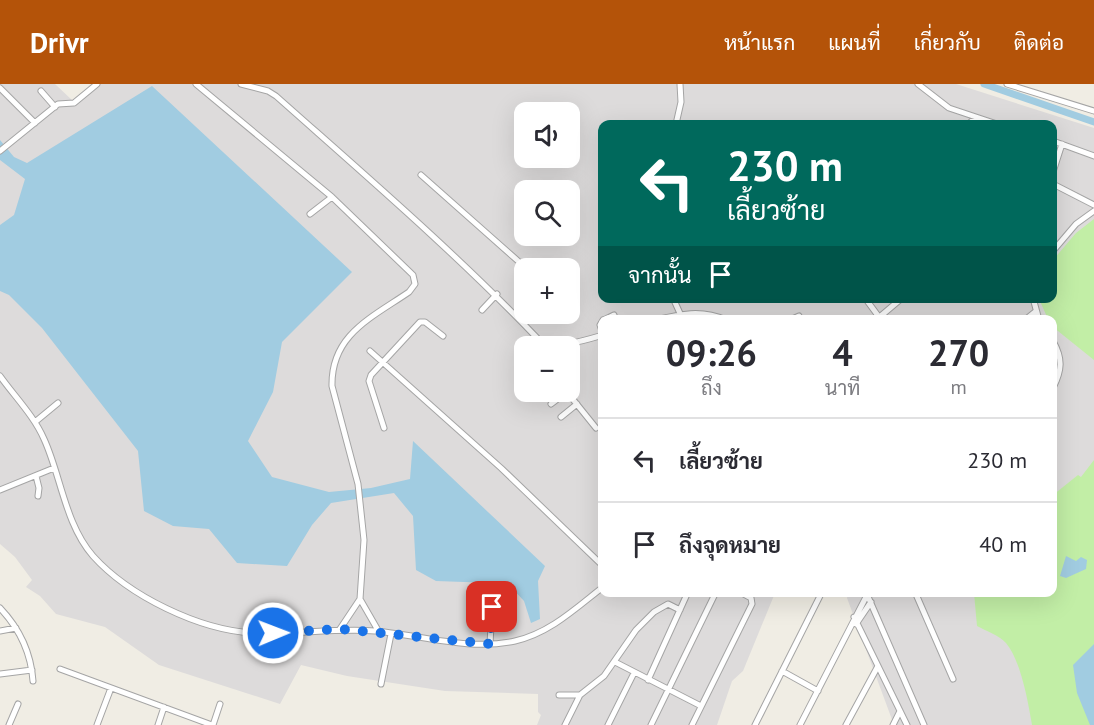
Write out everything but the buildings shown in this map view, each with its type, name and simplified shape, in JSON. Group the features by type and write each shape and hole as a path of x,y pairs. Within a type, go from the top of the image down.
{"street":[{"path":"0,151 55,107 62,103 74,103 97,84"},
{"path":"196,84 332,197 413,275 415,284 409,292 351,332 338,350 332,369 332,386 358,484 364,540 360,599 340,629"},
{"path":"241,84 276,96 497,294 514,313"},
{"path":"677,120 681,102 680,84"},
{"path":"918,84 942,103 983,120"},
{"path":"1007,84 1094,111"},
{"path":"0,88 35,123"},
{"path":"42,91 55,107"},
{"path":"1057,142 1094,156"},
{"path":"1057,160 1062,144"},
{"path":"421,175 515,258"},
{"path":"1057,186 1094,205"},
{"path":"310,214 332,197"},
{"path":"1057,246 1076,224 1094,212"},
{"path":"482,310 497,294"},
{"path":"881,315 896,303"},
{"path":"1034,303 1036,315"},
{"path":"1031,315 1035,312"},
{"path":"692,315 710,313 715,315"},
{"path":"384,428 369,381 414,326 422,321 443,336"},
{"path":"524,324 533,336"},
{"path":"580,342 598,336"},
{"path":"1057,348 1061,354 1061,363 1057,376"},
{"path":"370,351 501,468 598,561"},
{"path":"0,376 44,439 78,534 94,556 123,582 166,608 202,623 251,633 294,633 340,629 490,644 514,641 537,634 551,627 598,591"},
{"path":"34,422 58,404"},
{"path":"561,417 577,404 596,428"},
{"path":"0,490 54,468"},
{"path":"36,476 38,496"},
{"path":"648,680 686,597"},
{"path":"651,725 714,597"},
{"path":"692,725 752,604 749,597"},
{"path":"755,725 820,597"},
{"path":"865,597 856,620 907,725"},
{"path":"868,597 924,725"},
{"path":"917,597 953,679"},
{"path":"360,599 379,632"},
{"path":"800,725 852,626 871,602"},
{"path":"565,725 580,695 604,676 636,630 654,612 668,604 680,610"},
{"path":"490,644 492,607"},
{"path":"0,608 16,628 29,657 33,681"},
{"path":"0,631 16,628"},
{"path":"381,684 391,634"},
{"path":"615,662 701,706"},
{"path":"846,725 878,666"},
{"path":"60,669 213,725 220,704"},
{"path":"0,674 32,670"},
{"path":"782,672 818,691"},
{"path":"608,725 634,673"},
{"path":"99,724 111,688"},
{"path":"559,695 580,695"},
{"path":"17,725 10,724 18,704"},
{"path":"158,725 164,707"},
{"path":"893,725 900,711"}],"shaded area":[{"path":"0,84 55,84 73,101 92,84 956,84 1094,128 1094,725 894,725 847,598 1057,597 1057,315 598,315 598,597 773,597 743,671 732,681 717,725 537,725 541,715 538,712 538,694 445,691 347,676 301,665 280,704 159,665 105,627 56,614 40,596 26,587 32,580 15,557 0,544"}],"green space":[{"path":"1094,219 1094,360 1057,330 1057,315 1046,315 1041,303 1057,303 1057,255 1076,233"},
{"path":"1094,460 1094,725 1032,725 1016,660 1003,640 977,626 974,597 1057,597 1057,492 1078,475 1081,477"}],"water":[{"path":"152,86 352,272 282,342 273,392 248,441 272,477 329,492 371,488 410,479 413,441 545,566 538,581 540,619 531,623 524,601 510,586 436,581 416,570 413,516 394,493 331,503 312,525 287,566 237,563 209,529 173,526 144,511 138,451 42,328 9,295 0,291 0,225 14,215 25,179 0,160 0,140 14,157 27,163"},
{"path":"1066,556 1076,561 1081,557 1087,560 1086,569 1066,578 1060,576"},
{"path":"1094,644 1094,725 1090,725 1077,693 1073,665"}],"waterway":[{"path":"984,84 1094,122"}],"route":[{"path":"273,633 340,629 490,644 492,607"}]}
